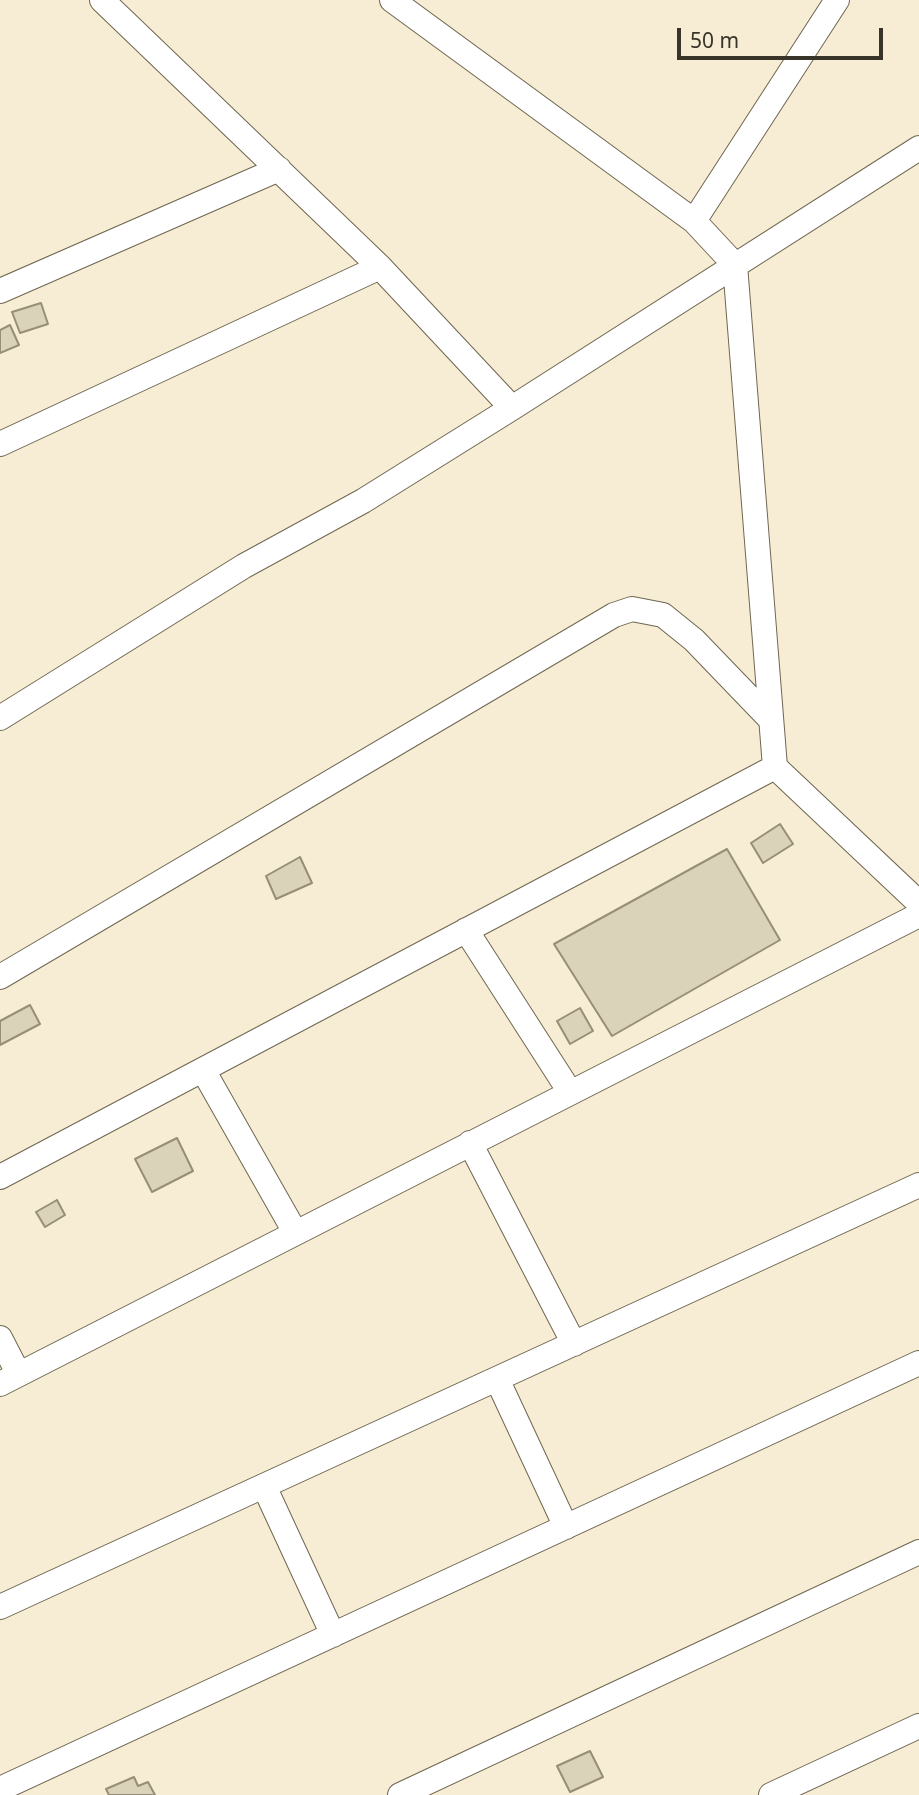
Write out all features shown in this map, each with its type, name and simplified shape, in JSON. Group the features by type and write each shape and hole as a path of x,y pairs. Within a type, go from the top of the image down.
{"street":[{"path":"102,0 380,267 512,408"},
{"path":"392,0 694,221 735,265 775,766 919,903"},
{"path":"694,221 837,0"},
{"path":"0,718 244,566 363,501 919,148"},
{"path":"0,291 279,169"},
{"path":"0,443 380,267"},
{"path":"0,977 614,615 632,609 663,615 694,640 771,720"},
{"path":"0,1177 775,766"},
{"path":"0,1338 9,1378 919,915"},
{"path":"466,930 570,1092"},
{"path":"203,1070 295,1232"},
{"path":"470,1143 575,1344"},
{"path":"0,1607 919,1185"},
{"path":"0,1789 919,1363"},
{"path":"497,1379 566,1527"},
{"path":"264,1486 333,1635"},
{"path":"400,1795 919,1552"},
{"path":"771,1795 919,1726"}],"building":[{"path":"41,303 48,324 20,333 12,312"},
{"path":"10,325 19,345 0,353 0,330"},
{"path":"780,824 793,844 763,863 751,843"},
{"path":"727,849 780,940 612,1036 554,944"},
{"path":"300,857 312,883 276,899 266,876"},
{"path":"30,1005 40,1024 0,1045 0,1021"},
{"path":"580,1008 593,1031 570,1044 557,1021"},
{"path":"177,1138 193,1171 152,1192 135,1159"},
{"path":"57,1200 65,1215 45,1227 36,1212"},
{"path":"590,1751 603,1777 570,1792 557,1766"},
{"path":"134,1777 138,1786 148,1782 155,1795 109,1795 106,1789"}]}
